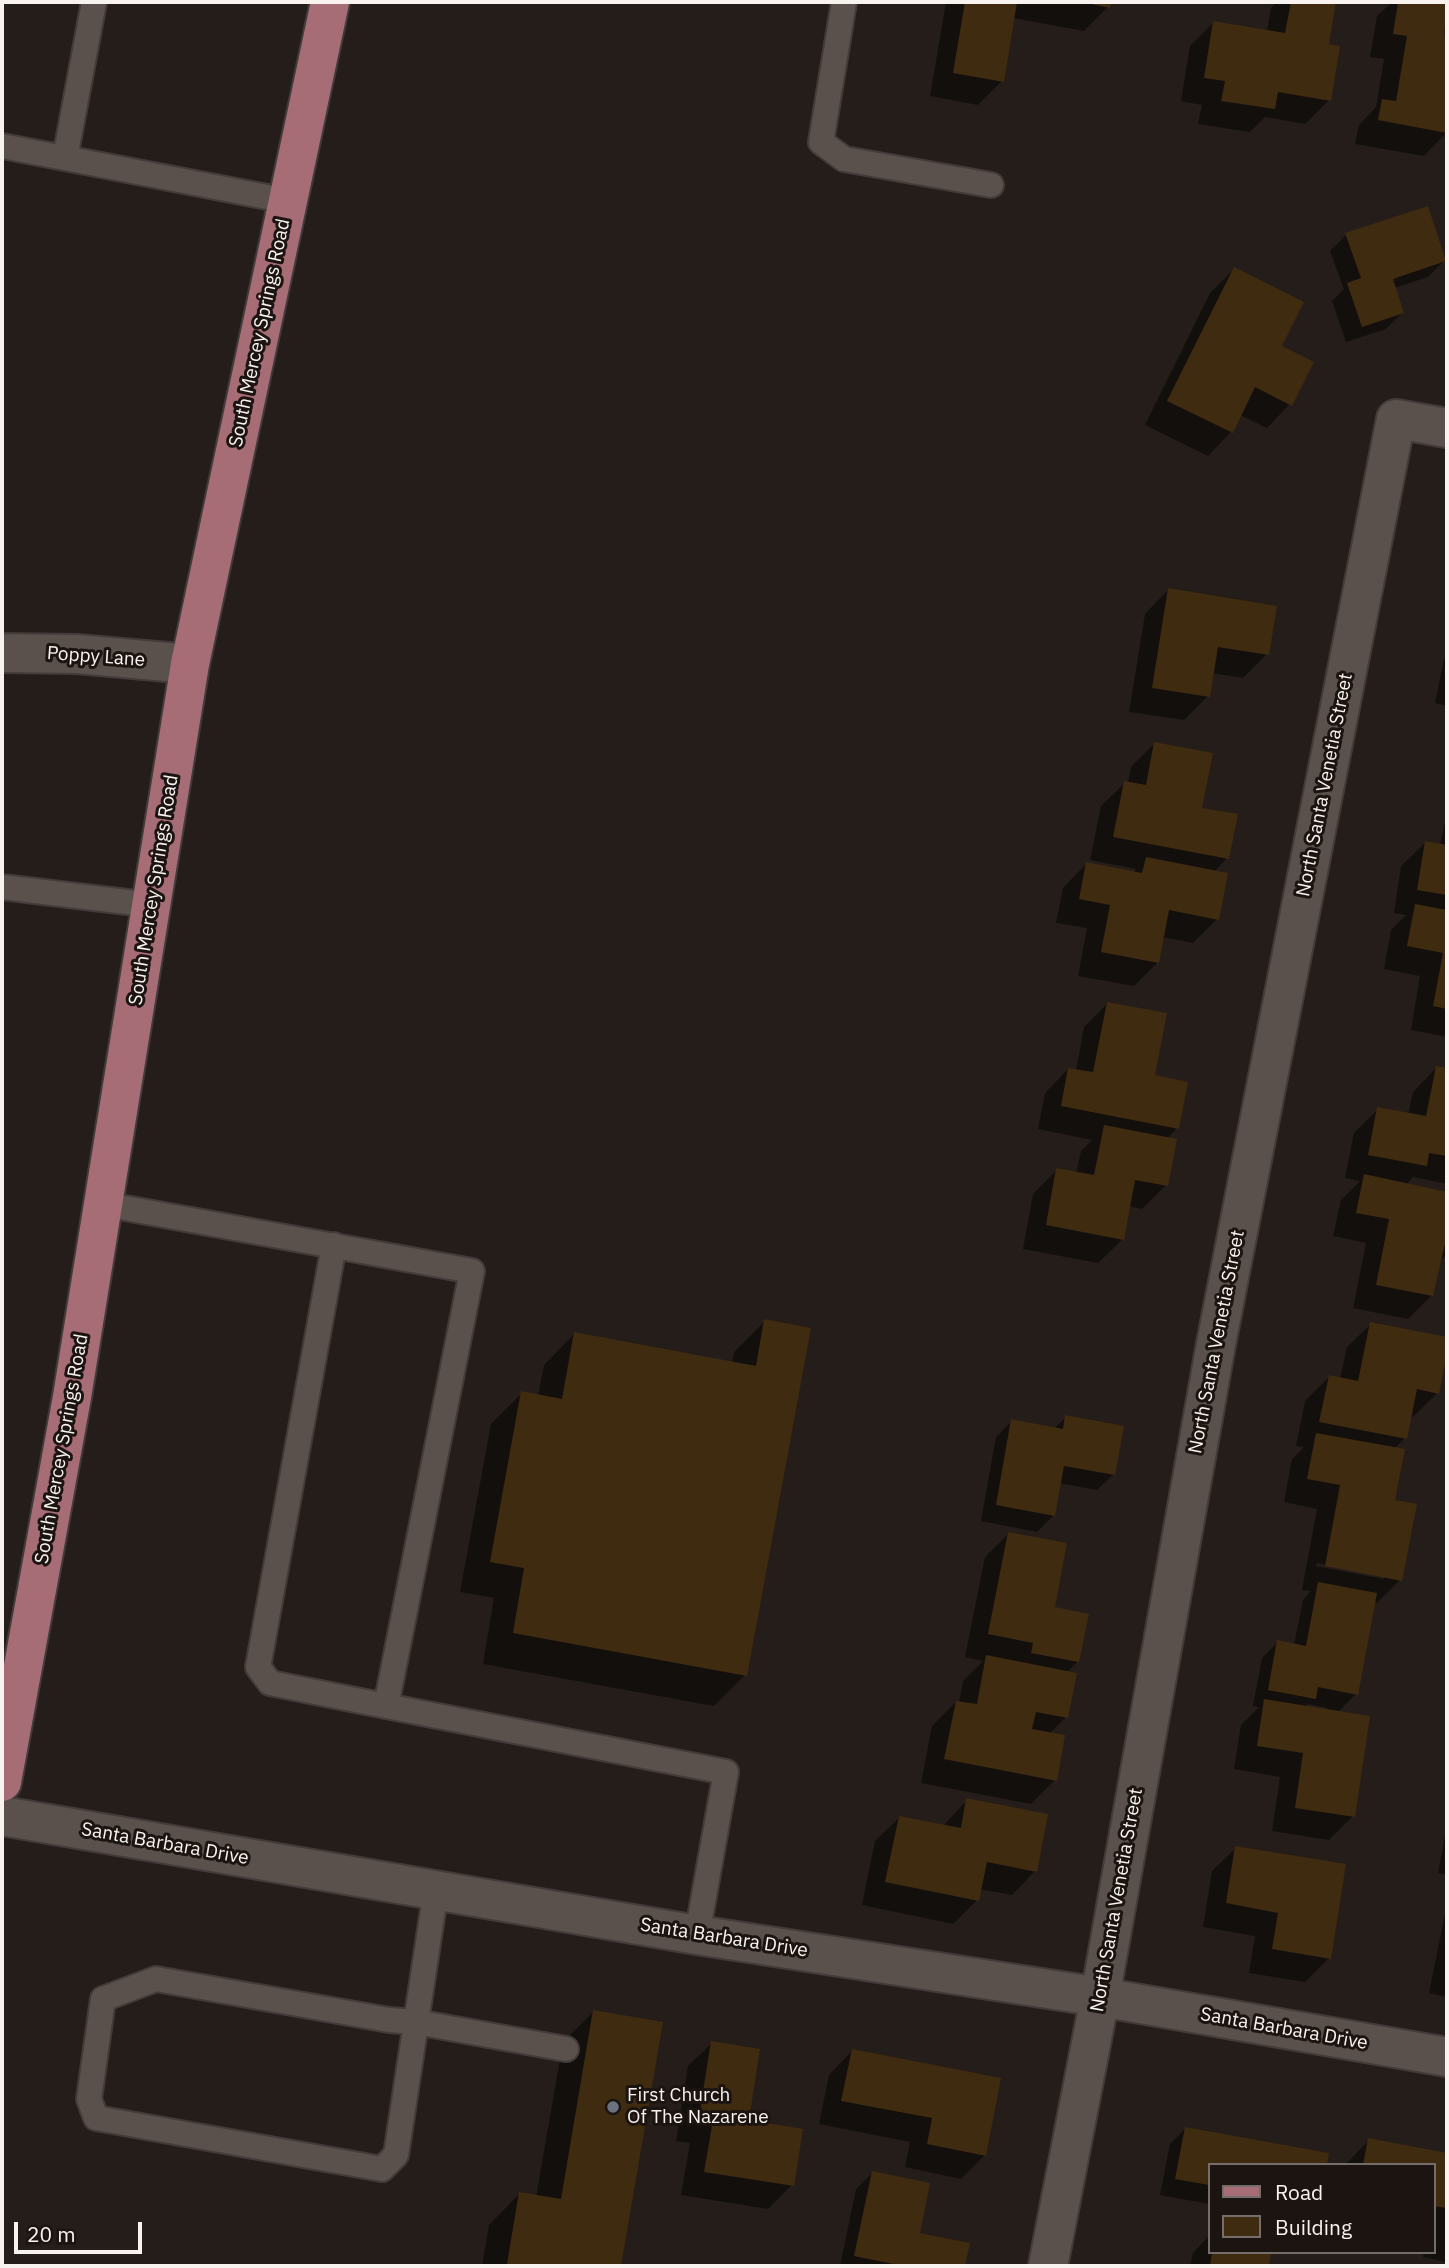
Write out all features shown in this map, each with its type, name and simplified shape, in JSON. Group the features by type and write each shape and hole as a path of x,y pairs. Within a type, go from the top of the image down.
{"main road":[{"name":"South Mercey Springs Road","path":"2,1782 72,1397 190,664 330,2"}],"street":[{"name":"North Santa Venetia Street","path":"1048,2266 1100,1997 1216,1344 1396,419 1447,428"},
{"name":"Poppy Lane","path":"2,653 77,654 190,664"},
{"name":"Santa Barbara Drive","path":"2,1816 1447,2057"}],"lane":[{"path":"65,159 94,2"},
{"path":"844,2 821,142 844,159 991,185"},
{"path":"2,146 288,201"},
{"path":"2,887 152,905"},
{"path":"103,1204 472,1271 386,1706"},
{"path":"334,1245 258,1667 271,1684 726,1772 697,1934"},
{"path":"436,1890 416,2022 396,2155 382,2169 96,2118 89,2099 103,1999 156,1979 389,2020 416,2022 566,2049"}],"building":[{"path":"965,2 1017,2 1004,82 953,73"},
{"path":"1082,2 1111,2 1110,8"},
{"path":"1291,2 1336,2 1329,44 1340,46 1331,101 1278,92 1275,109 1221,101 1225,81 1204,78 1213,21 1285,33"},
{"path":"1398,2 1447,2 1444,35 1447,35 1447,133 1378,120 1382,99 1396,101 1407,36 1393,34"},
{"path":"1428,206 1446,261 1393,279 1404,313 1362,327 1347,283 1361,278 1345,233"},
{"path":"1234,267 1304,302 1282,346 1314,362 1292,406 1255,387 1233,433 1167,401"},
{"path":"1168,588 1277,606 1269,655 1218,647 1210,697 1152,688"},
{"path":"1154,742 1213,753 1202,808 1238,814 1229,859 1113,837 1124,781 1146,785"},
{"path":"1425,841 1447,845 1447,895 1417,890"},
{"path":"1146,857 1228,873 1219,920 1169,910 1159,963 1101,952 1110,905 1079,899 1086,862 1142,873"},
{"path":"1415,904 1447,910 1447,1009 1433,1006 1443,953 1407,946"},
{"path":"1107,1002 1167,1013 1155,1075 1188,1082 1179,1129 1061,1106 1068,1068 1093,1072"},
{"path":"1436,1066 1447,1068 1447,1156 1429,1153 1427,1166 1368,1155 1377,1107 1426,1116"},
{"path":"1104,1125 1177,1139 1168,1186 1135,1180 1124,1240 1046,1225 1056,1168 1094,1175"},
{"path":"1364,1174 1447,1192 1447,1235 1433,1296 1376,1285 1389,1219 1356,1213"},
{"path":"764,1319 811,1328 747,1676 513,1633 524,1568 490,1562 521,1391 562,1399 574,1332 756,1366"},
{"path":"1370,1322 1447,1337 1447,1353 1439,1394 1417,1389 1407,1439 1319,1422 1329,1375 1358,1381"},
{"path":"1065,1415 1124,1426 1115,1475 1064,1466 1055,1516 996,1505 1011,1419 1063,1429"},
{"path":"1316,1433 1405,1449 1395,1500 1417,1504 1402,1581 1325,1566 1340,1485 1307,1479"},
{"path":"1008,1532 1067,1543 1055,1607 1089,1614 1079,1662 1031,1653 1033,1643 988,1634"},
{"path":"1318,1582 1377,1593 1358,1695 1318,1687 1316,1699 1268,1690 1277,1640 1306,1646"},
{"path":"986,1655 1077,1673 1068,1718 1036,1712 1032,1729 1065,1735 1057,1781 944,1759 956,1701 977,1704"},
{"path":"1264,1699 1370,1716 1355,1817 1295,1808 1303,1753 1257,1746"},
{"path":"966,1798 1048,1814 1037,1872 987,1862 979,1901 885,1882 899,1816 961,1828"},
{"path":"1235,1846 1346,1864 1331,1959 1272,1949 1278,1913 1226,1903"},
{"name":"First Church Of The Nazarene","path":"593,2010 663,2022 621,2266 507,2264 519,2192 561,2199"},
{"path":"711,2041 760,2049 749,2120 803,2129 794,2186 704,2172 713,2120 699,2117"},
{"path":"852,2049 1001,2078 986,2156 927,2144 932,2118 841,2101"},
{"path":"1185,2127 1329,2153 1327,2163 1208,2163 1208,2185 1175,2179"},
{"path":"1368,2138 1447,2153 1447,2208 1435,2206 1435,2163 1363,2163"},
{"path":"872,2171 930,2183 920,2233 970,2243 965,2266 903,2266 854,2256"},
{"path":"1212,2254 1271,2254 1269,2266 1210,2266"}],"place":[{"name":"First Church Of The Nazarene","path":"613,2107"}]}
